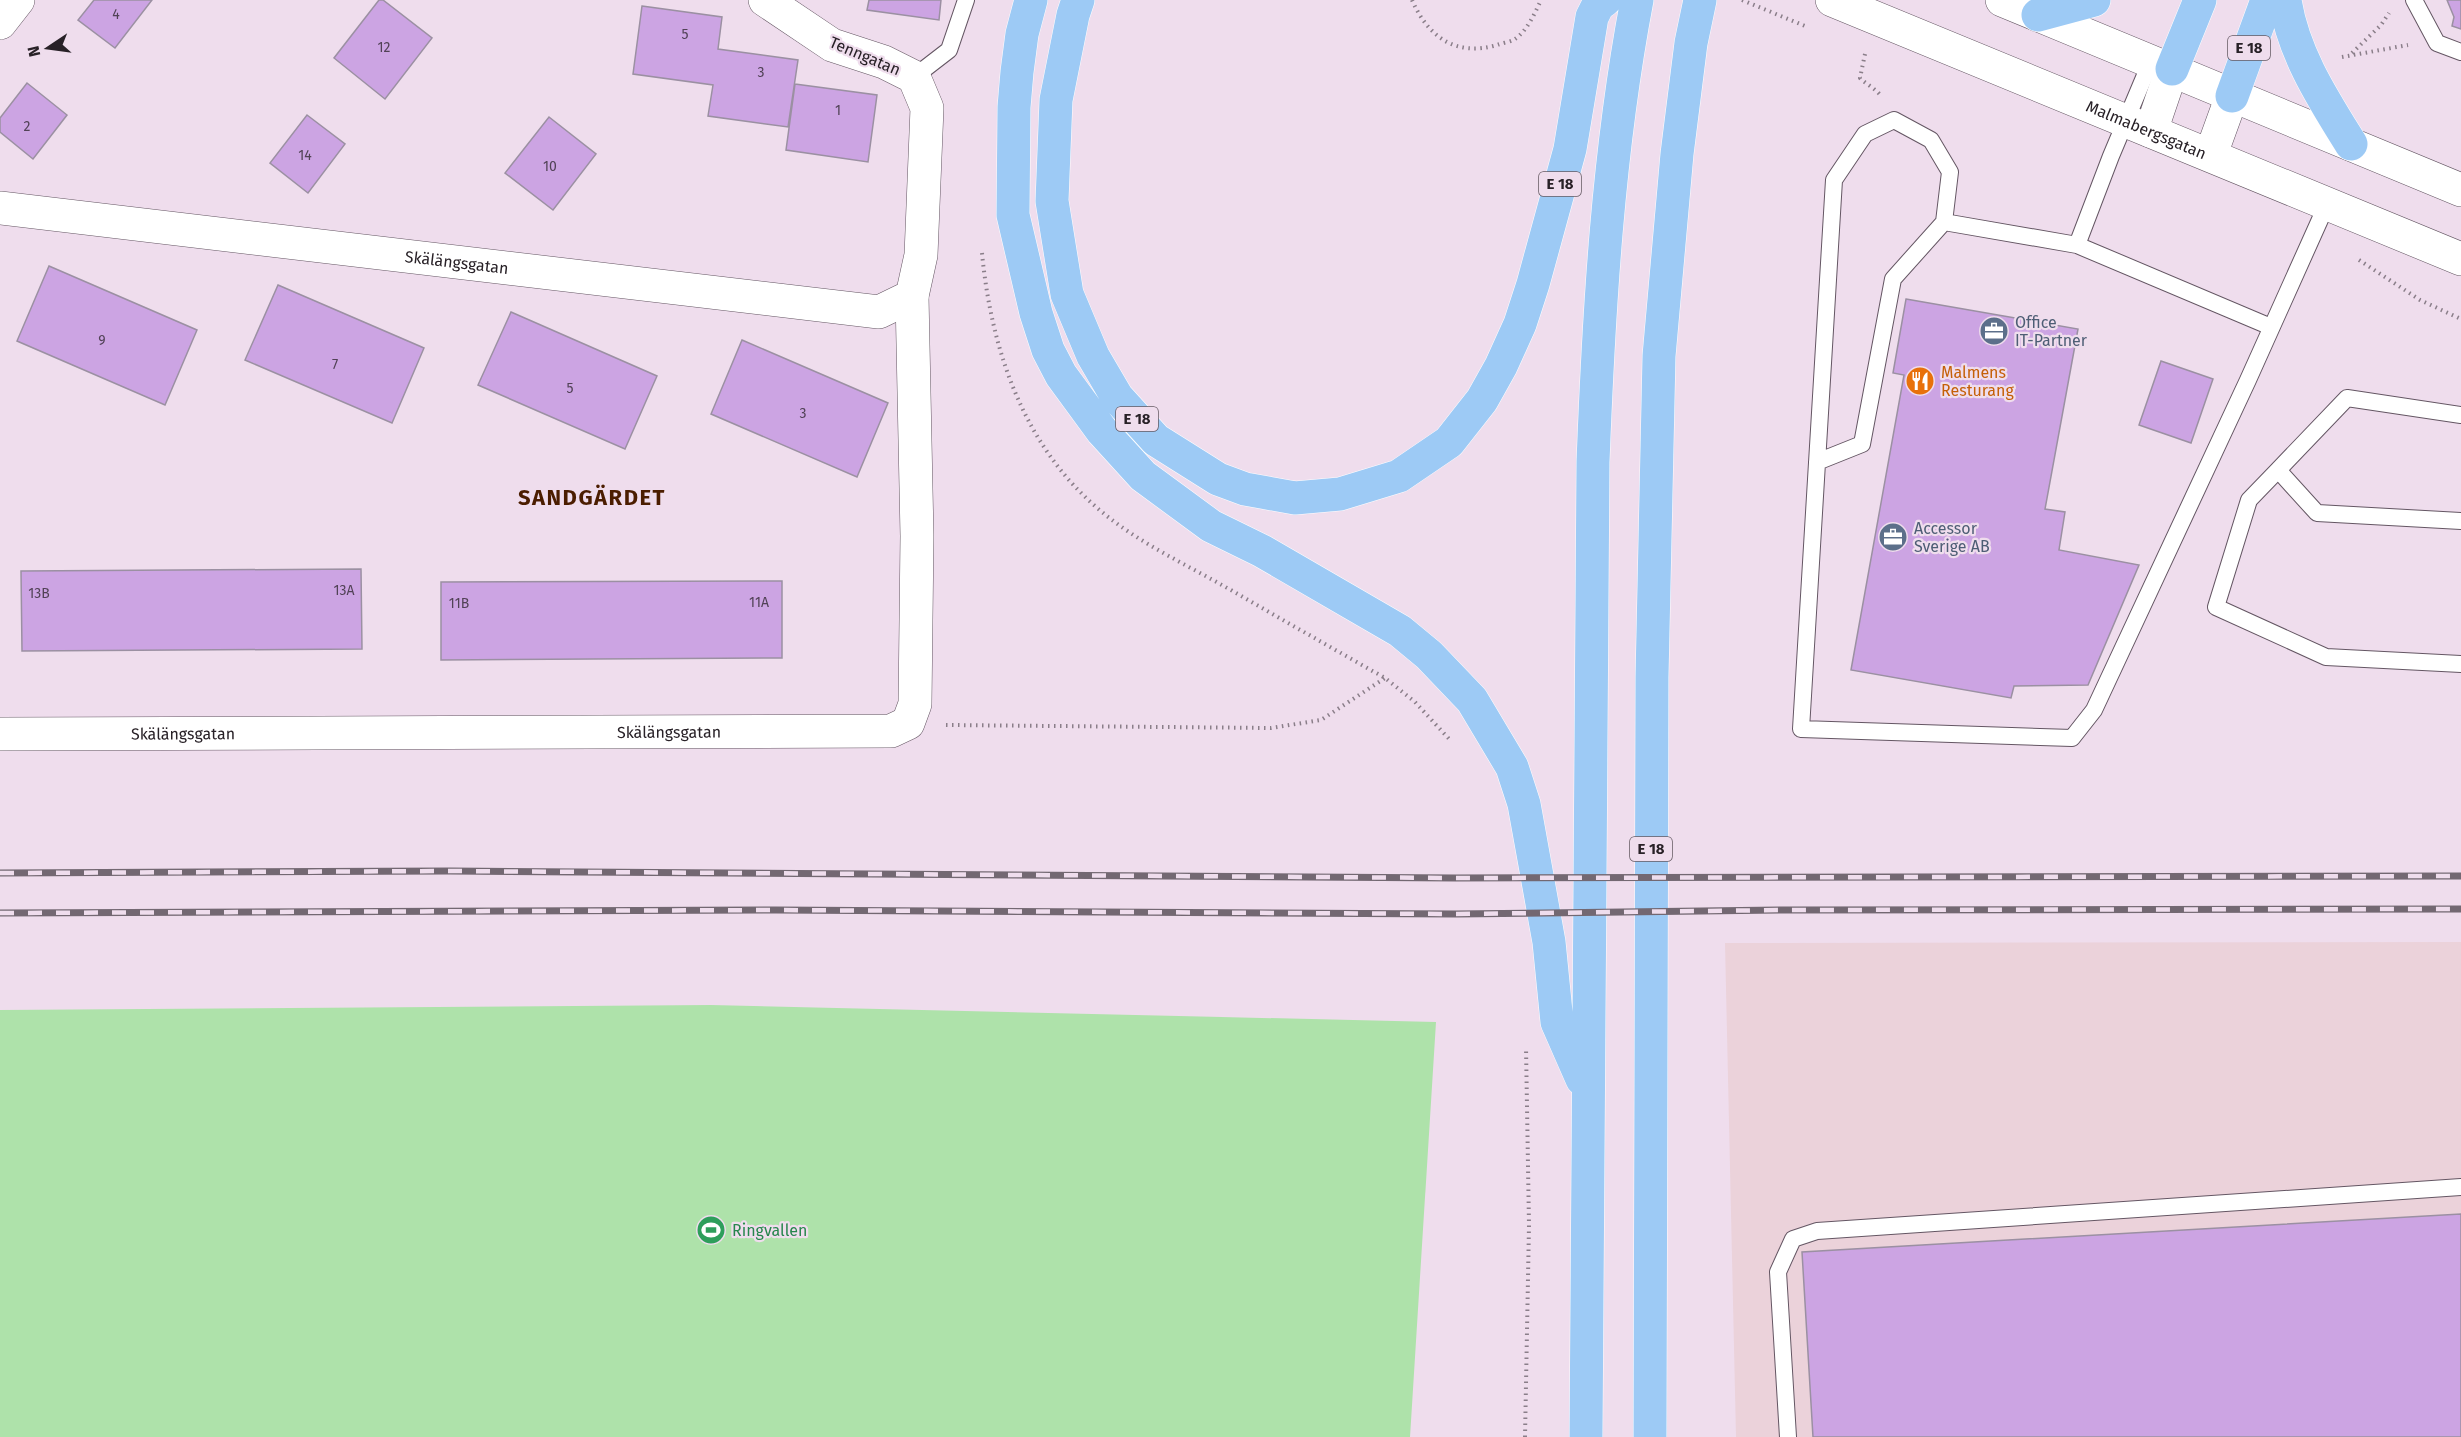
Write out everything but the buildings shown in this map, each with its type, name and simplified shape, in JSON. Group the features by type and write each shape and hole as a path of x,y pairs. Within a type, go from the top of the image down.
{"highway":[{"name":"E 18","path":"1031,0 1022,34 1014,107 1013,215 1036,313 1061,375 1102,431 1143,476 1211,526 1262,551 1400,631 1429,655 1472,700 1512,767 1524,804 1549,942 1557,1022 1587,1089"},
{"name":"E 18","path":"1078,0 1056,100 1052,201 1067,294 1094,356 1117,396 1156,440 1218,479 1257,492 1294,498 1340,494 1399,476 1449,442 1482,400 1506,355 1533,284 1570,149 1592,16 1598,5 1605,0"},
{"name":"E 18","path":"1586,1437 1591,533 1598,333 1611,181 1637,0"},
{"name":"E 18","path":"1650,1437 1652,677 1659,356 1677,154 1691,42 1700,0"},
{"path":"2038,15 2094,0"},
{"path":"2162,65 2200,0"},
{"name":"E 18","path":"2232,96 2267,0"},
{"path":"2285,0 2303,61 2321,96 2351,144"}],"street":[{"path":"0,23 18,0"},
{"name":"Tenngatan","path":"765,0 832,45 884,63 914,77 927,108 921,244 912,296"},
{"name":"Malmabergsgatan","path":"1832,0 2211,154 2461,259"},
{"path":"2002,0 2461,190"},
{"path":"2139,126 2162,65"},
{"path":"2211,154 2232,96"},
{"name":"Skälängsgatan","path":"0,208 879,312 912,296"},
{"path":"908,723 915,704 917,536 912,296"},
{"name":"Skälängsgatan","path":"0,734 891,731 908,723"}],"lane":[{"path":"914,77 949,51 966,0"},
{"path":"2414,0 2437,43 2461,52"},
{"path":"1817,462 1862,444 1893,279 1944,222 1950,172 1931,140 1894,120 1865,134 1834,180 1817,462 1801,729 2072,738 2094,710 2326,204"},
{"path":"2077,245 2139,126"},
{"path":"1944,222 2077,245 2271,327"},
{"path":"2461,415 2348,398 2249,500 2216,607 2326,657 2461,664"},
{"path":"2278,470 2317,513 2461,521"},
{"path":"1788,1437 1779,1272 1793,1239 1817,1231 2461,1187"}],"path":[{"path":"1412,0 1426,26 1458,48 1488,47 1515,39 1531,20 1540,0"},
{"path":"1742,0 1811,29"},
{"path":"2351,54 2381,24 2387,14 2414,0"},
{"path":"2340,58 2351,54 2408,45 2429,30"},
{"path":"1866,52 1860,78 1874,87 1887,102 1894,120"},
{"path":"908,723 1270,728 1321,720 1385,678 1415,702 1456,749"},
{"path":"1525,1437 1529,1226 1526,1039"}],"shaded area":[{"path":"2461,942 2461,1437 1736,1437 1725,943"}],"green space":[{"name":"Ringvallen","path":"711,1005 1436,1022 1410,1437 0,1437 0,1010"}],"railway":[{"path":"0,873 450,871 1456,878 2461,876"},
{"path":"0,913 776,910 1456,914 1782,910 2461,909"}],"place":[{"name":"Office IT-Partner","path":"1994,331"},
{"name":"Malmens Resturang","path":"1920,381"},
{"name":"Accessor Sverige AB","path":"1893,537"},
{"name":"Ringvallen","path":"711,1230"}],"district":[{"name":"SANDGÄRDET","path":"592,497"}]}
